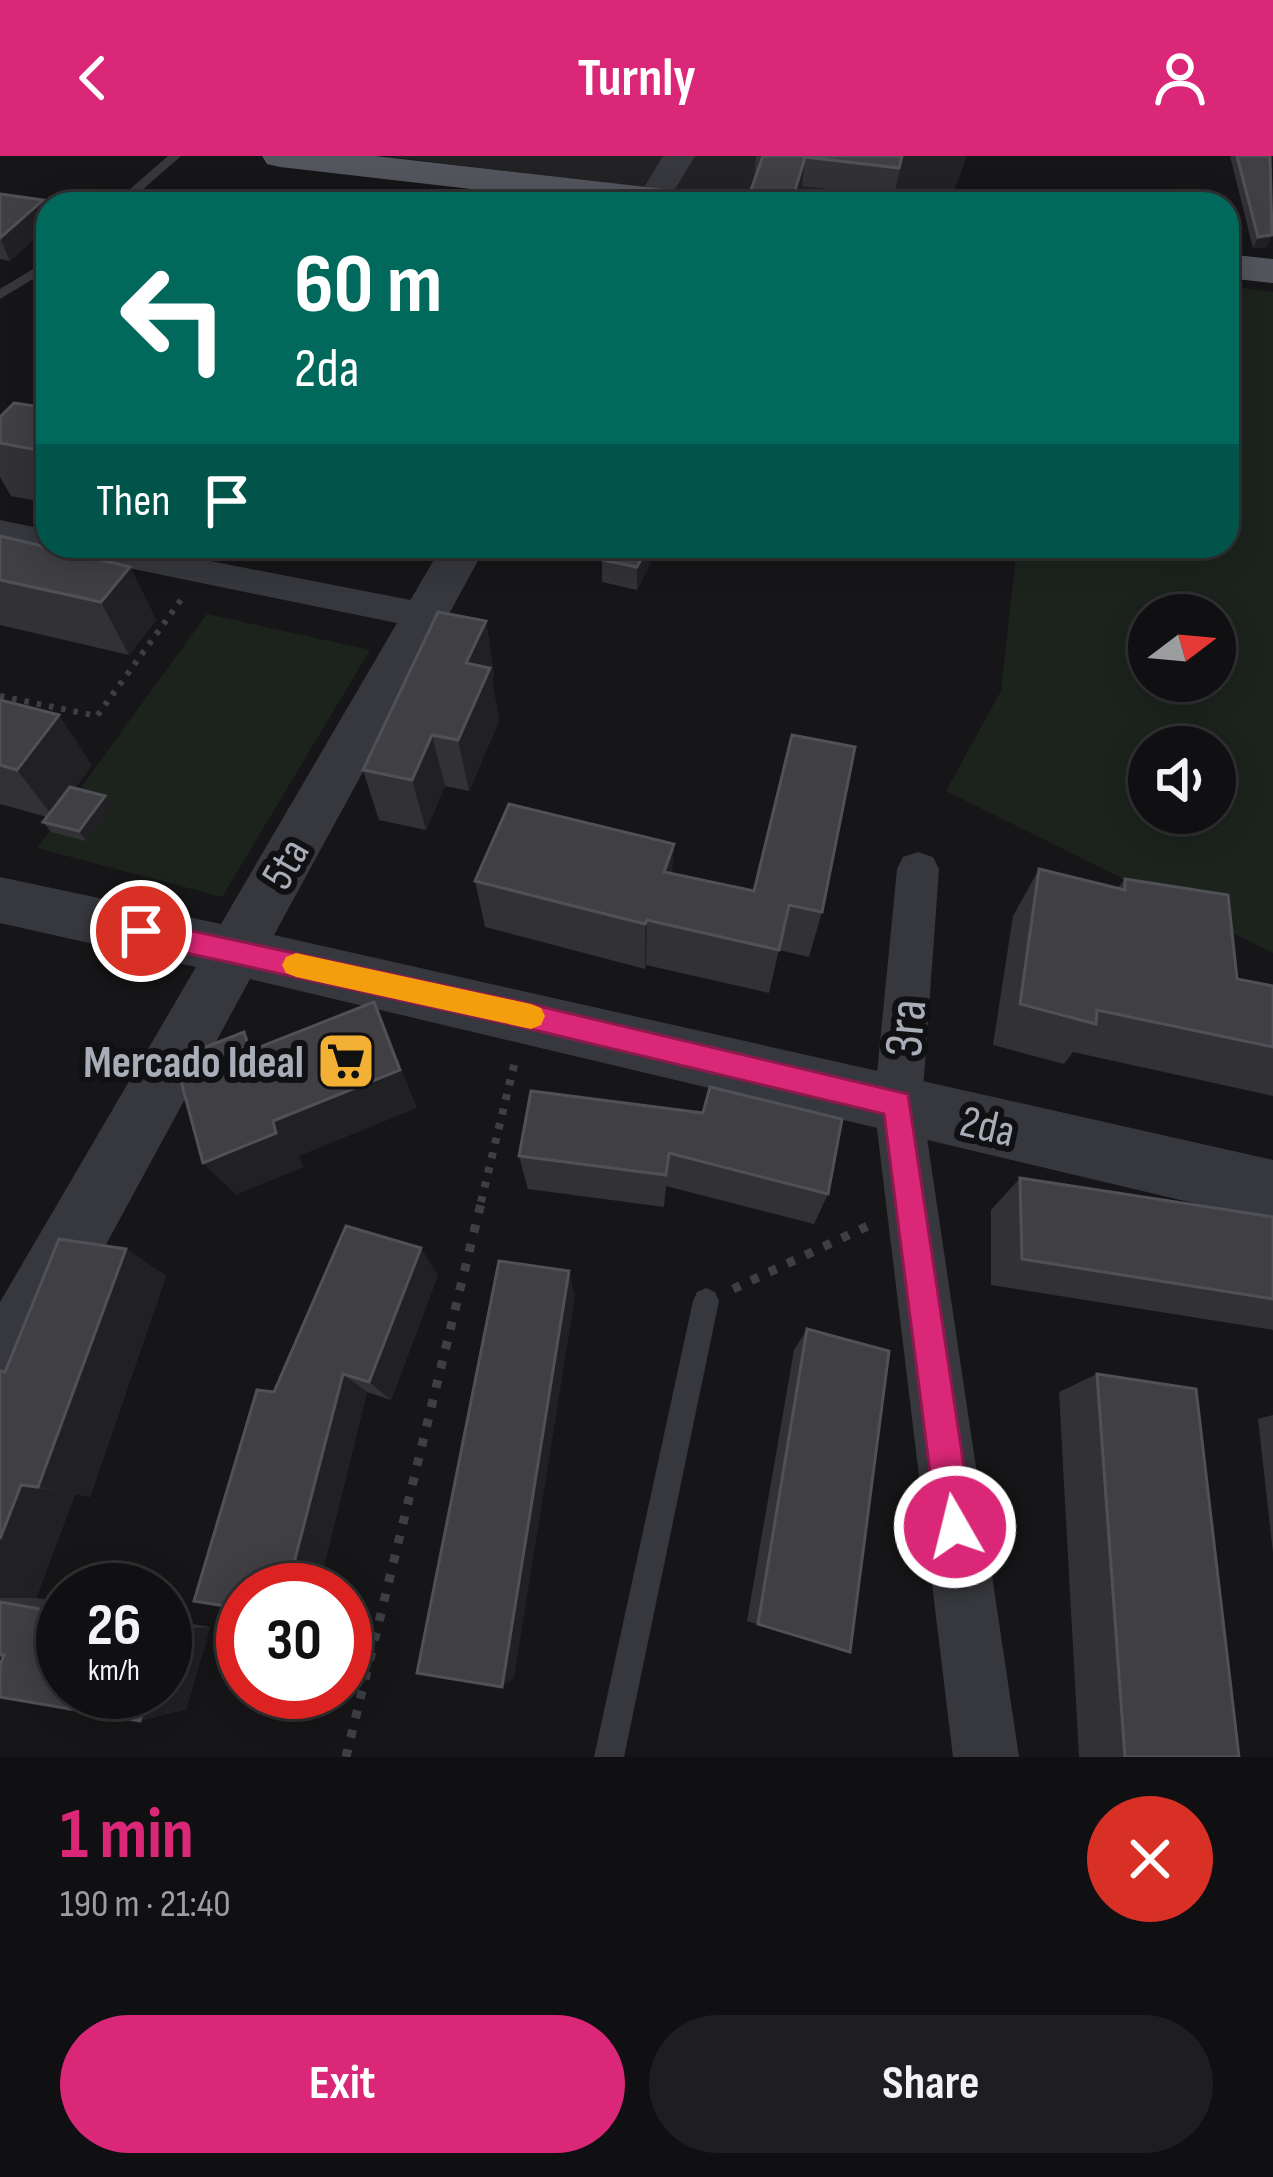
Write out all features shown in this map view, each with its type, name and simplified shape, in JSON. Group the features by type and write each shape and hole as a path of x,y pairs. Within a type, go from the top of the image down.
{"main road":[{"path":"280,156 578,192"},
{"path":"1239,267 1273,271"}],"street":[{"path":"657,192 679,156"},
{"path":"0,531 36,538"},
{"path":"135,558 426,616"},
{"name":"5ta","path":"0,1370 457,558"},
{"path":"287,858 293,906 320,951 354,978"},
{"name":"3ra","path":"918,869 898,1104 986,1757"},
{"name":"2da","path":"0,900 526,1015 1273,1191"}],"lane":[{"path":"133,192 175,156"},
{"path":"0,295 36,272"},
{"path":"609,1757 706,1301"}],"path":[{"path":"0,696 97,716 201,571"},
{"path":"346,1757 526,1015"},
{"path":"706,1301 911,1205"}],"shaded area":[{"path":"384,156 967,156 954,192 676,192"},
{"path":"1239,288 1273,292 1273,953 946,791 1001,691 1016,558 1239,558"},
{"path":"207,614 370,650 222,897 37,848"}],"building":[{"path":"763,156 902,156 899,168 805,157 795,192 750,192"},
{"path":"1237,156 1270,156 1272,235 1258,237"},
{"path":"0,194 36,199 36,206 0,238"},
{"path":"14,403 36,406 36,450 0,443 0,417"},
{"path":"0,536 36,545 36,558 92,558 130,567 101,602 0,580"},
{"path":"603,558 642,558 637,567"},
{"path":"438,612 486,621 466,663 490,668 458,740 432,735 412,780 363,770"},
{"path":"0,700 59,715 17,770 0,765"},
{"path":"792,735 855,747 822,912 789,905 779,950 647,920 645,924 475,881 509,804 674,844 664,872 754,891"},
{"path":"70,787 105,796 79,831 43,822"},
{"path":"1039,869 1125,890 1125,879 1228,895 1237,979 1273,986 1273,1047 1097,1010 1096,1024 1020,1004"},
{"path":"374,1002 400,1070 273,1121 276,1133 203,1163 175,1059 244,1032 250,1051"},
{"path":"710,1087 842,1119 828,1194 669,1153 666,1175 519,1156 531,1091 703,1113"},
{"path":"1020,1178 1273,1217 1273,1299 1022,1259"},
{"path":"346,1226 421,1248 369,1382 343,1374 294,1563 216,1563 216,1605 194,1601 257,1390 274,1392"},
{"path":"59,1239 126,1249 38,1487 21,1485 0,1539 0,1371 5,1372"},
{"path":"499,1261 569,1271 502,1687 417,1673"},
{"path":"807,1329 889,1351 850,1652 758,1624"},
{"path":"1097,1374 1196,1389 1239,1757 1125,1757"},
{"path":"0,1602 36,1608 36,1703 0,1697 4,1655 0,1655"}],"slow traffic":[{"path":"296,965 531,1016"}],"place":[{"name":"Mercado Ideal","path":"346,1061"}],"route":[{"path":"141,931 526,1015 898,1104 955,1527"}]}
